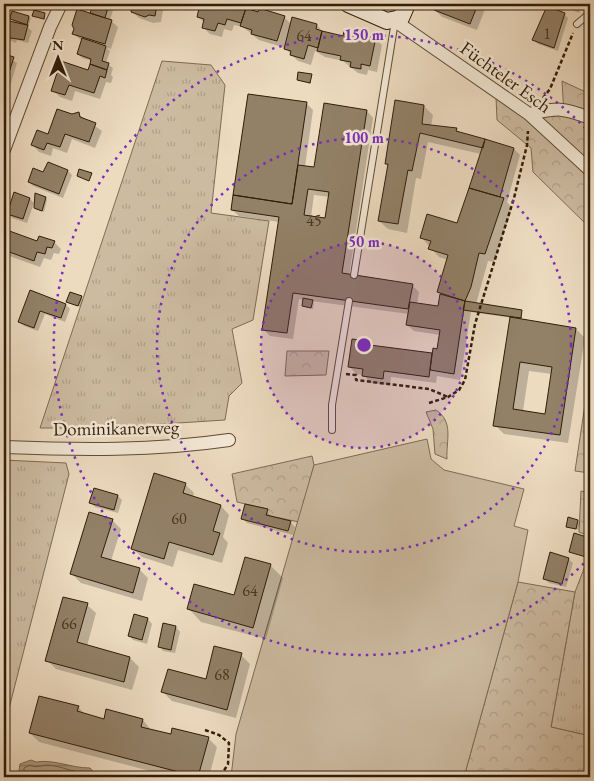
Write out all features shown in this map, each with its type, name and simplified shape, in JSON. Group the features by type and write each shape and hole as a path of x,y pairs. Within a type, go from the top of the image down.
{"street":[{"path":"4,150 50,27 61,4"},
{"path":"348,4 378,18 395,21 401,18 408,4"},
{"name":"Füchteler Esch","path":"395,21 529,114 590,170"},
{"path":"529,114 564,108 590,118"},
{"name":"Dominikanerweg","path":"4,446 80,450 162,448 229,440"}],"lane":[{"path":"577,24 590,13"},
{"path":"354,275 395,21"},
{"path":"332,430 332,405 349,301"}],"path":[{"path":"429,404 448,397 459,390 466,380 475,324 502,239 527,145 529,114 550,89 577,24"},
{"path":"337,373 356,375 356,380 429,389 448,397"},
{"path":"586,486 590,441"},
{"path":"205,730 219,735 229,743 228,764 220,777"}],"green space":[{"path":"162,61 211,65 225,85 211,213 269,221 253,320 232,329 242,383 229,396 225,420 100,428 40,428"},
{"path":"562,81 590,94 590,228 533,172 531,148 497,120 496,97 529,115 564,115"},
{"path":"287,351 329,351 326,375 285,376"},
{"path":"590,371 590,473 575,471"},
{"path":"436,410 442,415 447,426 447,459 435,454 433,429 426,412"},
{"path":"427,439 431,459 444,470 524,489 514,526 528,530 518,582 464,777 231,777 236,734 314,465"},
{"path":"312,456 314,465 299,522 266,515 267,509 237,502 232,474"},
{"path":"4,460 66,463 69,474 4,728"},
{"path":"581,491 590,493 590,536 579,532"},
{"path":"590,553 590,736 551,727 575,592"},
{"path":"518,582 575,592 551,727 590,736 590,777 464,777"}],"water":[{"path":"31,760 90,768 98,777 18,777 20,764"}],"building":[{"path":"86,4 109,4 105,18 90,13 92,8 86,6"},
{"path":"132,4 157,4 155,16 149,15 145,17 131,12"},
{"path":"200,4 231,4 246,8 241,23 227,19 225,25 218,23 215,31 202,28 204,19 197,17"},
{"path":"436,4 478,4 470,24 434,10"},
{"path":"547,6 565,13 554,48 532,40"},
{"path":"246,8 258,12 259,8 285,16 277,41 251,34 252,30 240,26"},
{"path":"77,9 112,20 105,44 72,34 74,29 72,25"},
{"path":"34,10 45,13 44,19 32,16"},
{"path":"12,11 29,16 27,25 9,21"},
{"path":"4,17 28,25 24,40 4,37"},
{"path":"292,17 317,24 316,29 322,31 318,48 308,45 304,59 290,55 291,51 284,49"},
{"path":"322,31 343,36 344,31 376,37 370,66 361,64 361,69 350,67 351,62 340,60 341,56 317,51"},
{"path":"82,38 106,46 102,61 109,63 107,70 90,64 91,59 77,54"},
{"path":"4,54 14,57 6,82 4,81"},
{"path":"61,61 88,70 90,64 107,70 105,78 100,76 94,93 69,85 65,95 51,91"},
{"path":"298,72 312,74 310,83 297,80"},
{"path":"248,94 307,102 292,204 233,195"},
{"path":"395,100 424,105 422,124 457,128 456,131 485,139 483,148 420,133 412,171 408,170 398,224 378,221 388,164 385,164"},
{"path":"324,103 367,110 342,273 413,284 408,309 293,293 287,333 262,330 279,217 231,210 233,195 292,204 298,165 314,167","holes":["308,189 329,192 325,218 304,215"]},
{"path":"57,109 72,114 79,112 80,117 96,123 89,142 65,134 60,147 47,143 44,150 31,145 37,130 48,134"},
{"path":"485,139 514,148 500,197 469,188"},
{"path":"48,162 68,170 59,194 28,182 33,168 43,172"},
{"path":"79,169 92,173 89,181 77,176"},
{"path":"469,188 504,198 485,254 479,253 471,287 465,301 437,292 448,255 428,249 431,241 420,238 427,214 457,223"},
{"path":"14,192 30,198 23,219 7,214"},
{"path":"35,193 46,197 42,211 34,208"},
{"path":"4,229 37,241 39,236 55,241 52,248 47,247 45,254 37,252 34,261 4,250"},
{"path":"30,290 66,304 61,318 40,311 34,328 18,322"},
{"path":"70,292 82,296 78,306 66,302"},
{"path":"440,294 465,301 454,374 430,370 433,348 437,349 440,330 406,325 410,302 438,306"},
{"path":"303,298 313,300 311,308 302,306"},
{"path":"465,301 522,310 521,318 463,310"},
{"path":"510,317 576,328 560,435 493,426","holes":["520,362 552,367 545,414 513,409"]},
{"path":"352,339 371,341 370,345 432,353 429,377 384,371 383,379 362,376 363,369 348,367"},
{"path":"154,473 186,483 183,493 221,505 213,531 220,533 213,555 169,542 164,559 131,549"},
{"path":"94,488 118,495 114,510 89,503"},
{"path":"245,504 268,509 266,515 291,521 288,531 241,519"},
{"path":"89,512 113,519 101,557 140,568 133,593 70,574"},
{"path":"568,517 578,520 576,529 566,527"},
{"path":"574,533 590,538 586,557 569,552"},
{"path":"550,552 569,558 562,584 543,579"},
{"path":"245,557 271,564 253,628 187,609 194,584 234,595"},
{"path":"63,597 88,603 77,642 130,657 124,682 45,661"},
{"path":"134,614 148,618 142,640 128,636"},
{"path":"163,623 176,626 171,650 158,647"},
{"path":"214,646 242,653 227,710 161,692 168,669 206,679"},
{"path":"39,696 79,706 77,711 104,719 106,709 143,719 141,727 171,734 172,728 209,737 198,777 29,733"}]}
